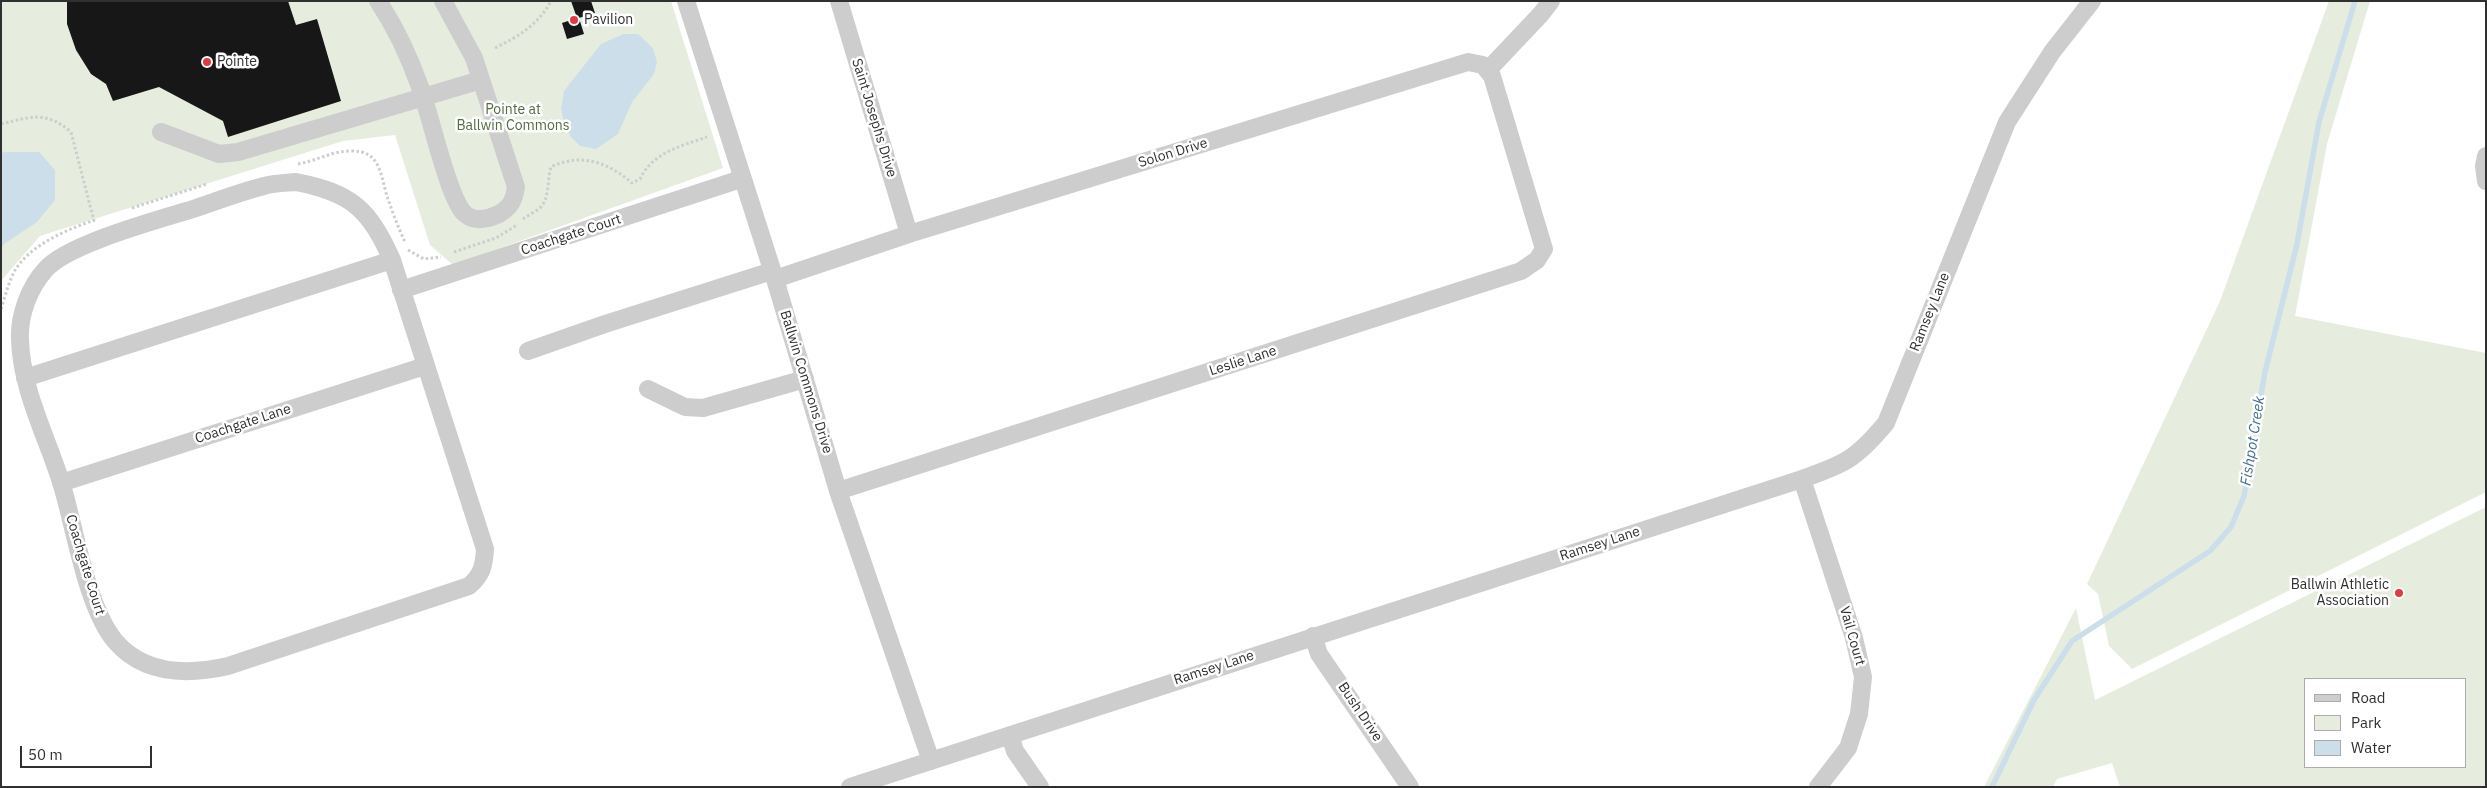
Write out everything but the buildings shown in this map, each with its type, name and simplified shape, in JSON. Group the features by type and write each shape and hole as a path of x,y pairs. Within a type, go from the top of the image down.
{"street":[{"path":"378,1 405,49 424,99 453,194 462,212 470,218 483,220 508,209 514,200 516,186 474,58 444,1"},
{"name":"Ballwin Commons Drive","path":"686,1 773,275 838,491 931,761"},
{"name":"Saint Josephs Drive","path":"839,1 909,234"},
{"path":"1488,70 1551,1"},
{"name":"Ramsey Lane","path":"850,787 1802,479 1852,459 1866,447 1886,423 2007,122 2052,52 2092,1"},
{"name":"Solon Drive","path":"528,351 605,324 909,234 1464,63 1476,62 1488,70"},
{"name":"Leslie Lane","path":"838,491 1521,271 1537,260 1544,249 1488,70"},
{"path":"162,132 219,154 238,152 424,99 481,80"},
{"path":"2486,156 2484,166 2486,181"},
{"name":"Coachgate Court","path":"402,290 741,179"},
{"name":"Coachgate Court","path":"296,182 320,186 340,195 359,208 373,222 392,260 402,290 484,549 484,564 480,576 469,586 228,666 202,672 174,672 151,666 132,655 116,642 97,612 61,483 25,378 20,353 20,320 35,285 46,269 62,256 102,239 265,186 296,182"},
{"path":"25,378 392,260"},
{"name":"Coachgate Lane","path":"61,483 425,366"},
{"path":"648,389 685,408 703,408 805,379"},
{"name":"Vail Court","path":"1802,479 1854,638 1863,677 1859,714 1848,748 1818,787"},
{"name":"Bush Drive","path":"1313,636 1319,654 1410,787"},
{"path":"1010,734 1015,751 1040,787"}],"path":[{"path":"495,48 516,38 537,23 551,1"},
{"path":"1,124 36,116 61,124 71,132 94,221"}],"green space":[{"name":"Pointe at Ballwin Commons","path":"1,1 671,1 723,168 453,265 430,245 395,135 343,141 40,236 1,281"},
{"path":"2329,1 2370,1 2327,144 2295,316 2486,353 2486,492 2132,669 2109,646 2098,594 2087,584 2220,301"},
{"name":"Ballwin Athletic Association","path":"2486,507 2486,787 2120,787 2112,763 2057,779 2053,787 1984,787 2076,608 2095,700"}],"water":[{"path":"623,34 638,34 653,48 657,62 654,74 632,102 618,134 596,149 580,146 570,136 564,122 561,109 564,91 601,44"},
{"path":"39,152 55,170 55,200 37,222 4,244 1,249 1,153"}],"waterway":[{"name":"Fishpot Creek","path":"1992,787 2034,700 2072,641 2210,551 2231,527 2244,496 2265,372 2297,244 2319,122 2355,1"}],"place":[{"name":"Pavilion","path":"574,20"},
{"name":"Pointe","path":"207,62"},
{"name":"Ballwin Athletic Association","path":"2399,593"}]}
